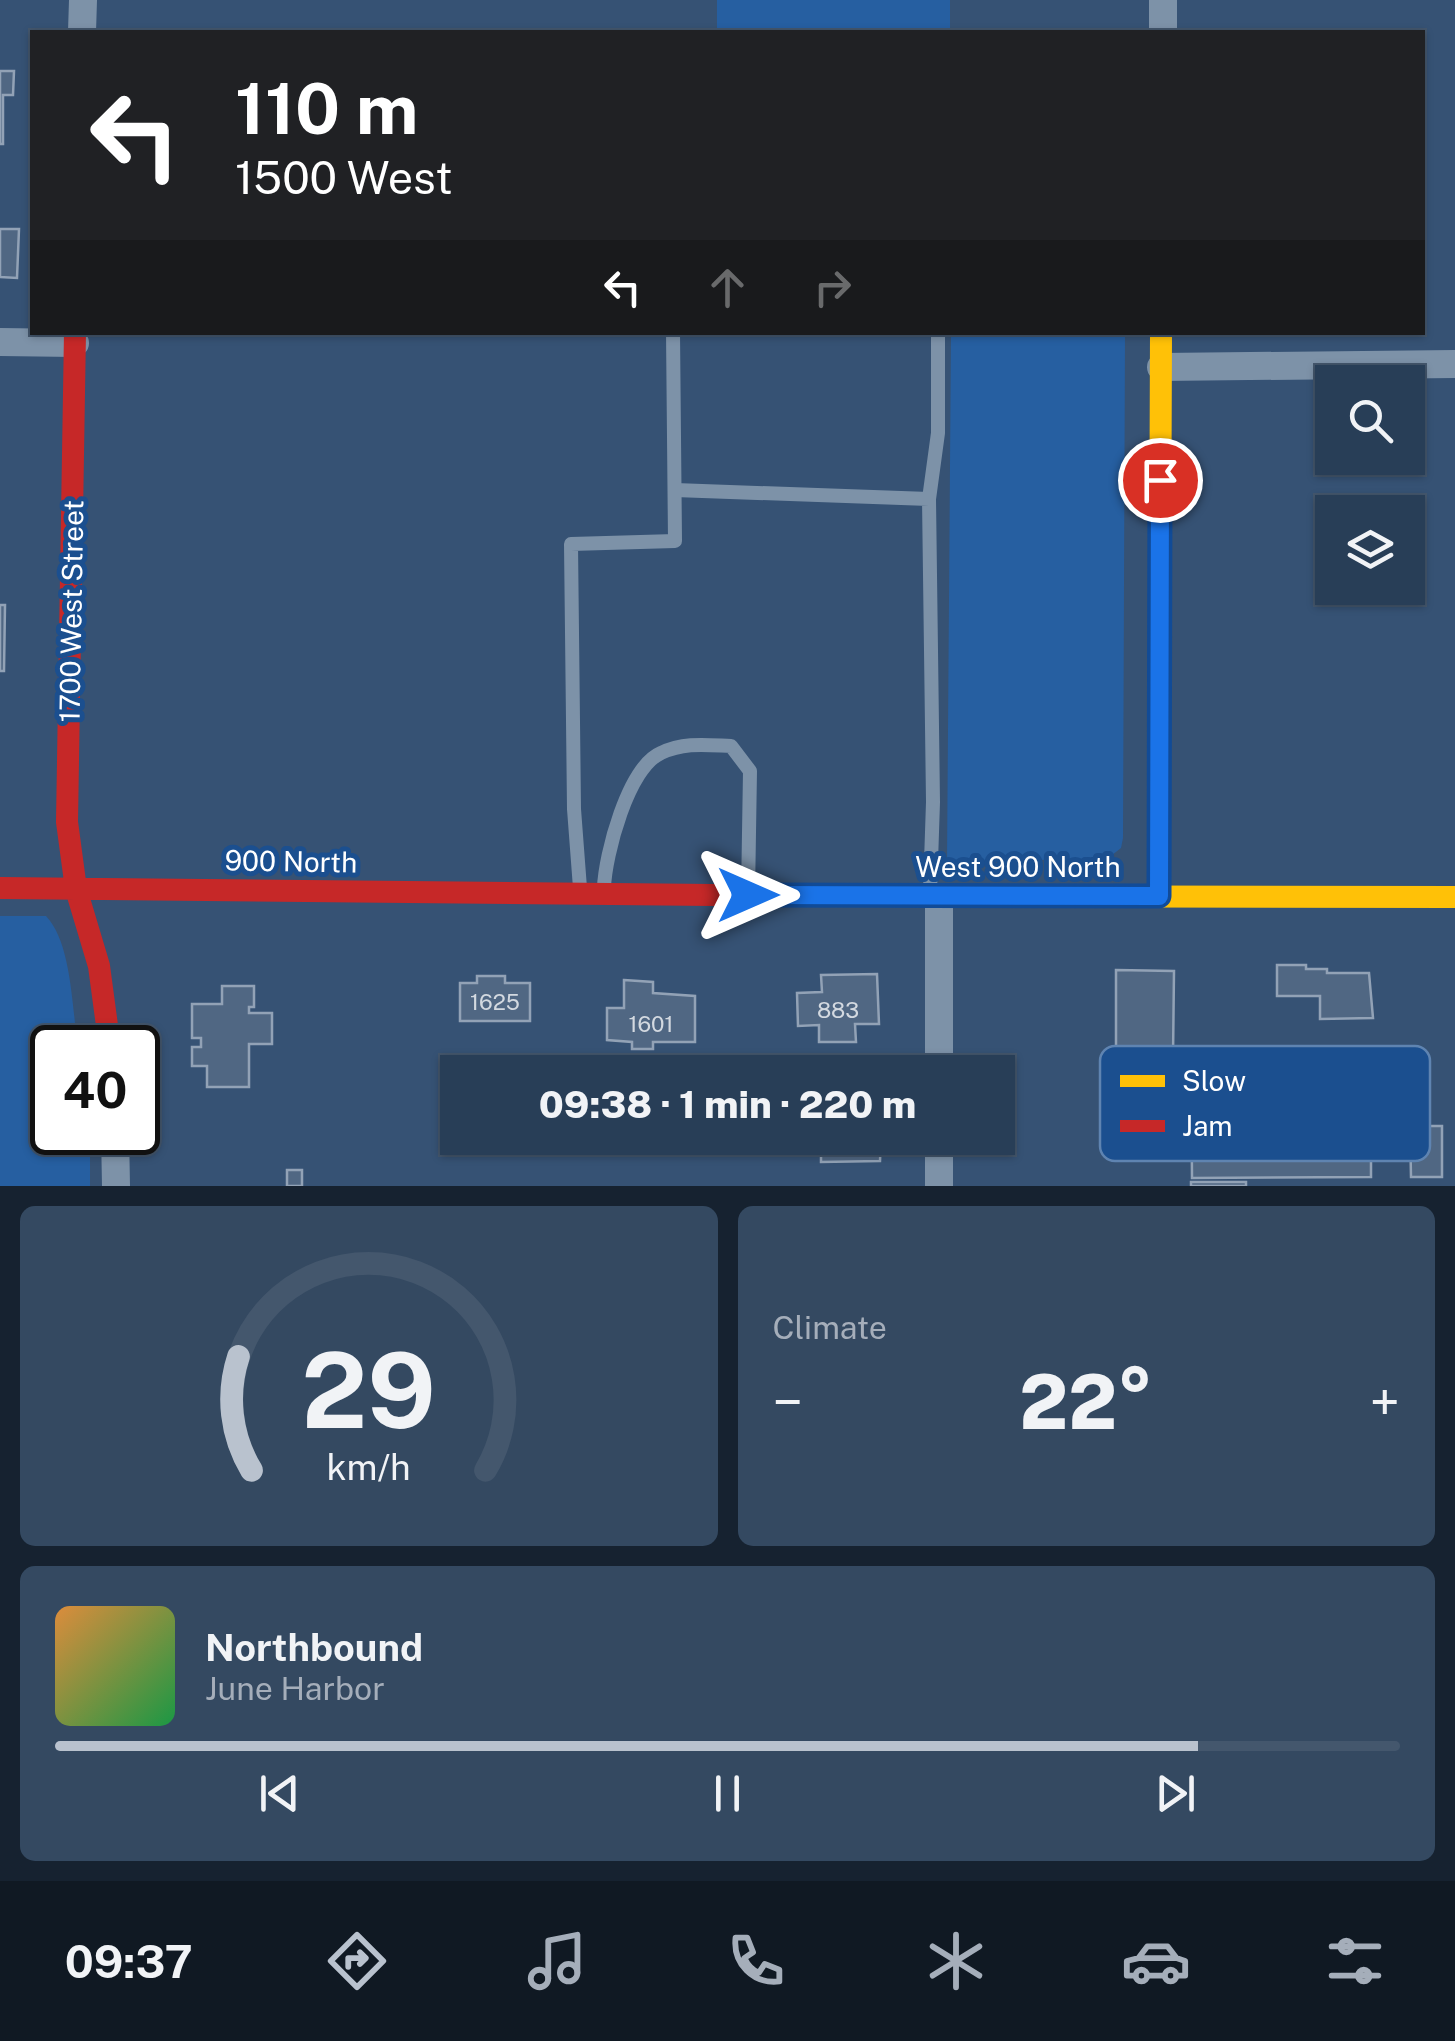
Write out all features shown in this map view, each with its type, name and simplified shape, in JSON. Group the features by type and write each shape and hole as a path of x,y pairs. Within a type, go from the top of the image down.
{"street":[{"path":"82,30 83,0"},
{"path":"1163,0 1163,30"},
{"path":"1159,896 1161,335"},
{"path":"0,342 75,338"},
{"name":"1700 West Street","path":"75,338 68,822 76,889 99,966 107,1025"},
{"path":"1160,367 1455,364"},
{"name":"900 North","path":"0,888 592,894"},
{"name":"West 900 North","path":"592,894 1455,898"},
{"path":"934,897 939,1055"},
{"path":"115,1155 116,1186"},
{"path":"939,1155 939,1186"}],"lane":[{"path":"592,894 574,809 570,544 675,541 673,335"},
{"path":"934,897 929,499 938,433 938,335"},
{"path":"675,490 929,499"},
{"path":"592,894 636,778 656,754 688,744 731,746 750,771 748,895"}],"shaded area":[{"path":"717,0 950,0 950,30 717,30"},
{"path":"951,335 1125,335 1121,848 1107,859 947,861"},
{"path":"0,916 46,916 55,928 66,960 75,1025 30,1025 30,1155 90,1155 90,1186 0,1186"}],"building":[{"path":"0,71 14,71 13,95 3,95 3,144 0,144"},
{"path":"0,229 19,229 17,278 0,277"},
{"path":"0,605 5,605 4,671 0,671"},
{"path":"1277,965 1306,965 1306,969 1327,969 1327,973 1369,973 1373,1018 1320,1019 1320,996 1277,996"},
{"path":"1116,970 1174,971 1173,1046 1116,1046"},
{"path":"877,974 879,1024 855,1024 856,1042 819,1042 819,1025 798,1026 797,993 822,992 821,975"},
{"path":"477,976 505,976 505,983 530,983 530,1021 460,1021 460,983 477,983"},
{"path":"624,980 653,982 653,993 695,996 695,1042 653,1042 653,1049 632,1049 632,1042 607,1040 607,1008 624,1008"},
{"path":"222,986 254,986 254,1007 249,1007 249,1013 272,1013 272,1044 249,1044 249,1087 207,1087 207,1066 192,1066 192,1047 201,1047 201,1038 192,1038 192,1004 222,1004"},
{"path":"1430,1126 1442,1126 1442,1177 1411,1177 1411,1161 1430,1161"},
{"path":"821,1155 880,1155 880,1161 821,1162"},
{"path":"1192,1161 1371,1161 1371,1177 1192,1178"},
{"path":"287,1170 302,1170 302,1186 287,1186"},
{"path":"1191,1182 1246,1182 1246,1186 1191,1186"}],"traffic: slow":[{"path":"1159,896 1161,335"},
{"path":"810,896 1455,897"}],"traffic: jam":[{"path":"75,335 67,822 76,889 99,966 107,1025"},
{"path":"0,888 810,896"}],"route":[{"path":"748,895 1159,896 1160,480"}]}
